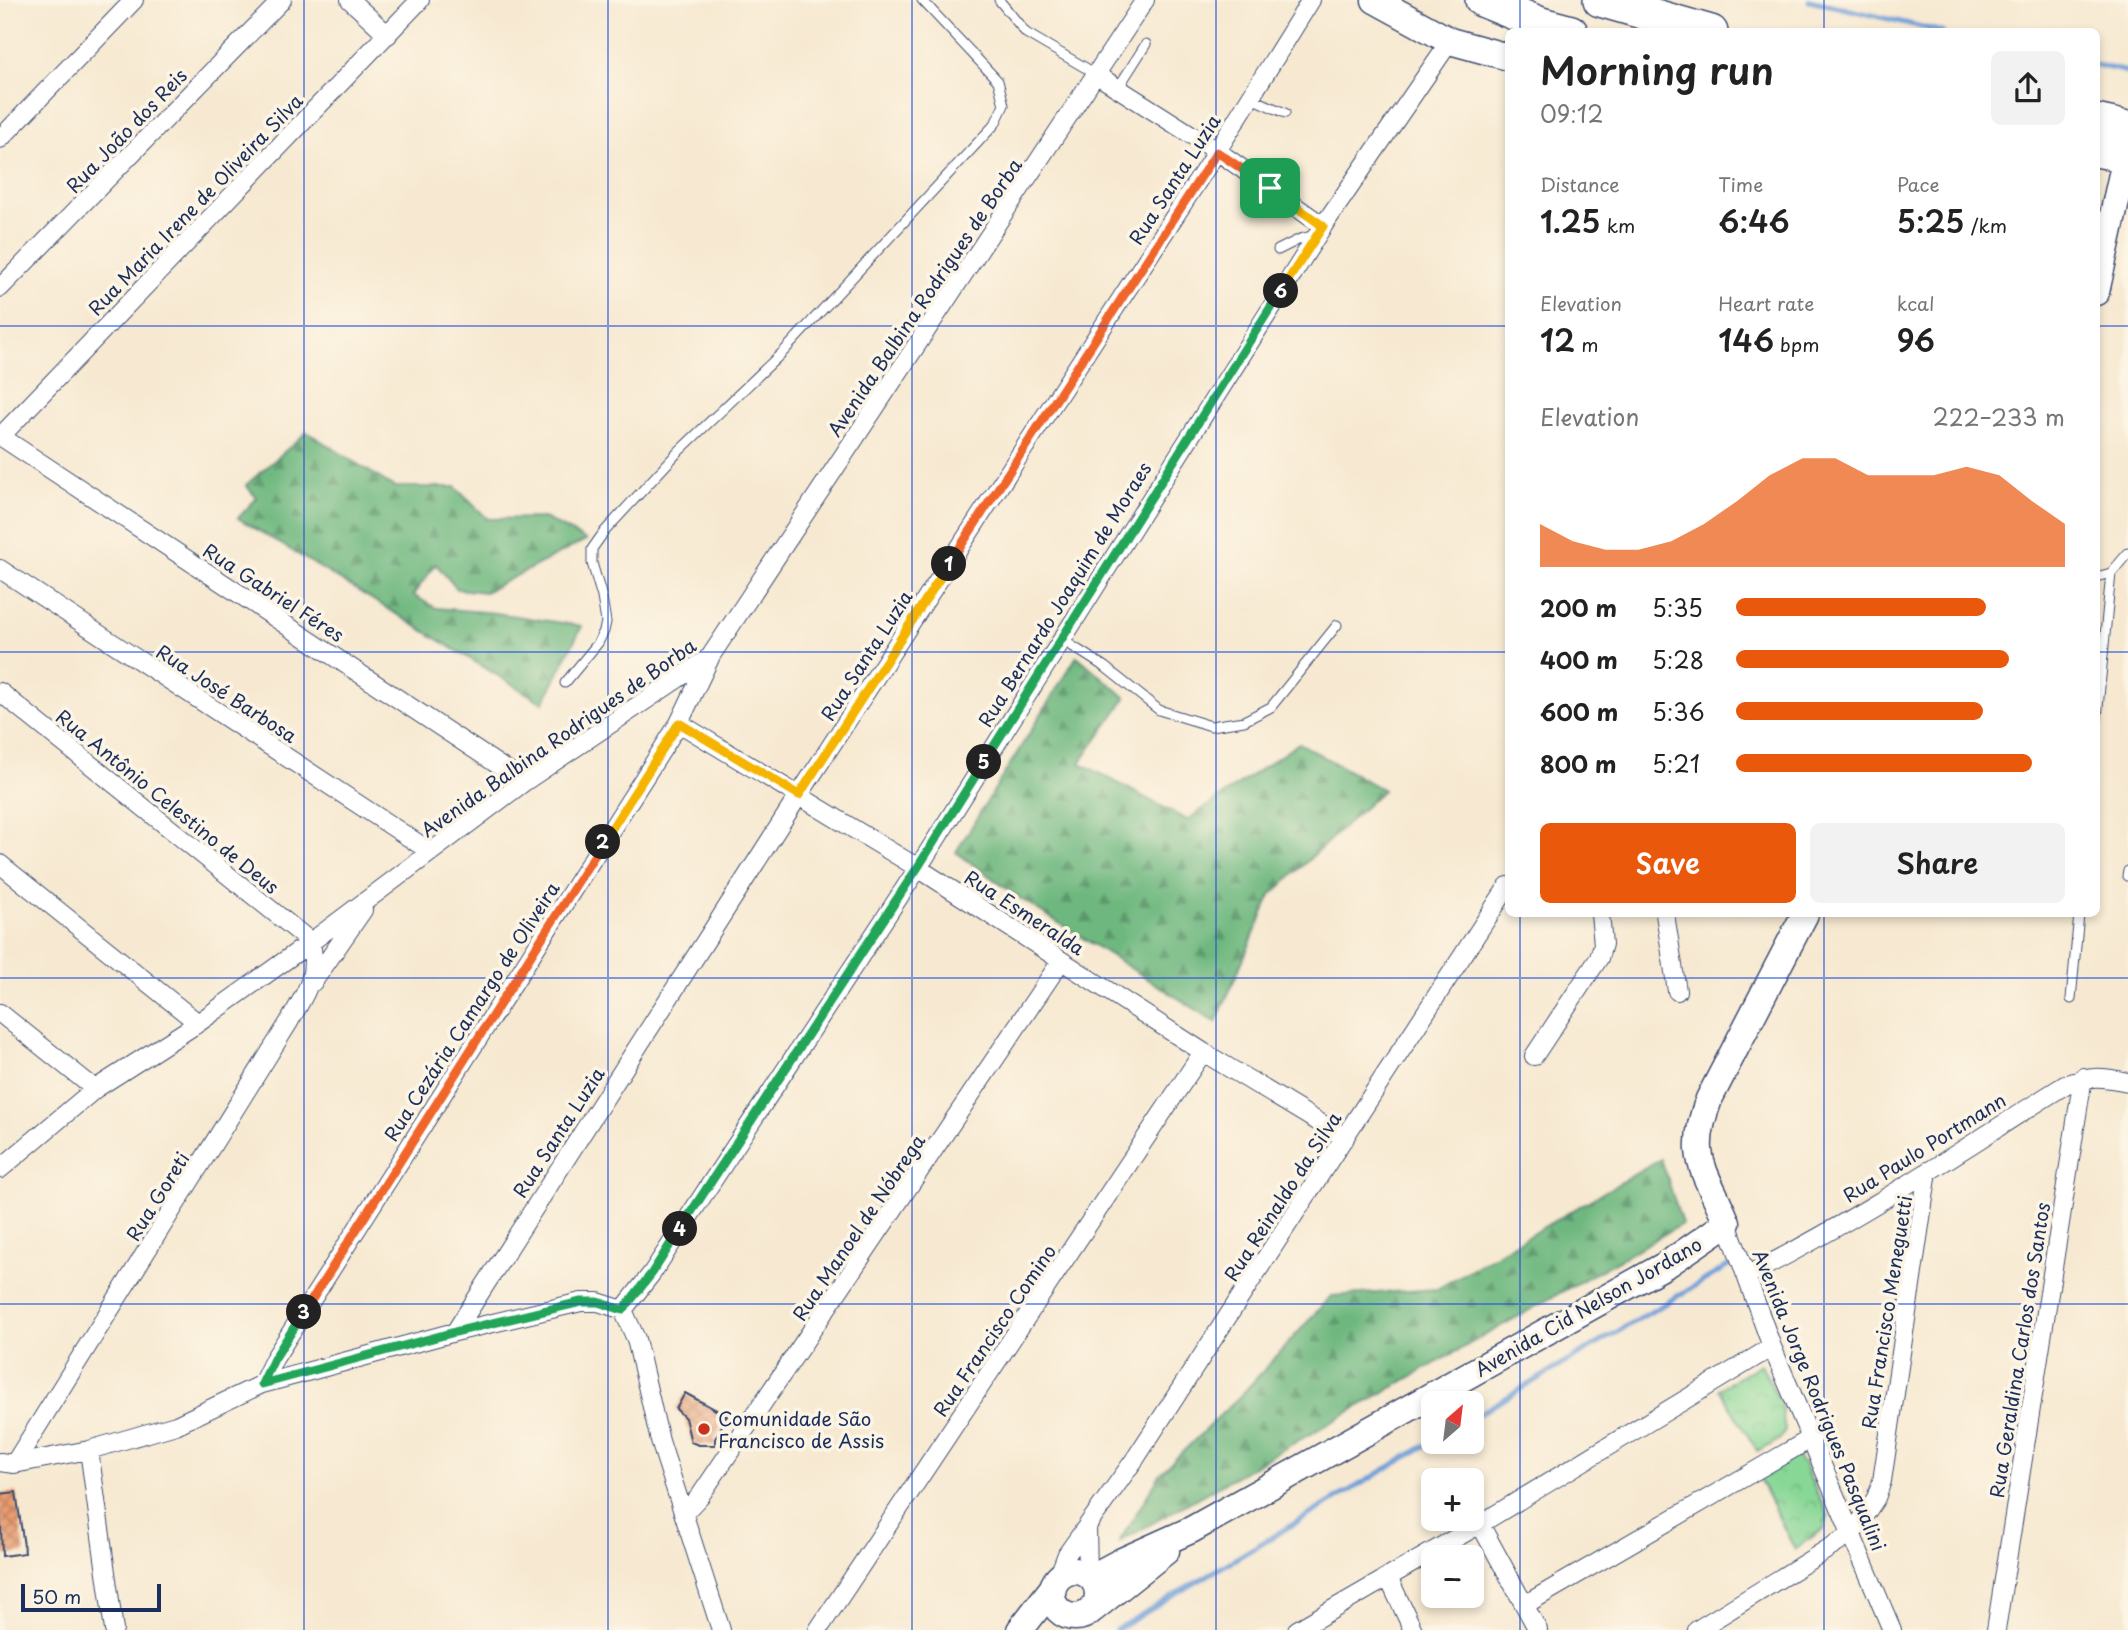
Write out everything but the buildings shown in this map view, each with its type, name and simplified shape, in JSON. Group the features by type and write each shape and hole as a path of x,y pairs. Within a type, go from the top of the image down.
{"highway":[{"path":"1482,0 1556,28"},
{"path":"1600,0 1697,28"},
{"path":"2100,125 2121,149"}],"street":[{"path":"0,139 134,0"},
{"name":"Rua João dos Reis","path":"0,288 282,0"},
{"path":"350,0 388,35"},
{"name":"Rua Maria Irene de Oliveira Silva","path":"0,437 420,0"},
{"name":"Avenida Balbina Rodrigues de Borba","path":"3,1163 95,1089 198,1023 524,782 710,657 1145,0"},
{"name":"Rua Santa Luzia","path":"455,1332 799,795 1217,152 1311,0"},
{"path":"1375,0 1450,41 1505,56"},
{"name":"Rua Bernardo Joaquim de Moraes","path":"623,1310 652,1273 918,867 1320,230 1450,41"},
{"path":"1097,75 1217,152 1320,230"},
{"path":"2100,280 2115,235 2114,200 2121,149"},
{"name":"Rua Gabriel Féres","path":"0,437 524,782"},
{"name":"Rua José Barbosa","path":"0,569 431,852"},
{"name":"Rua Cezária Camargo de Oliveira","path":"262,1384 281,1348 679,723 710,657"},
{"name":"Rua Antônio Celestino de Deus","path":"0,692 310,942"},
{"name":"Rua Esmeralda","path":"679,723 918,867 1203,1052 1345,1138"},
{"path":"0,864 198,1023"},
{"name":"Rua Reinaldo da Silva","path":"1055,1584 1068,1554 1135,1459 1505,891"},
{"path":"311,985 373,896"},
{"path":"1534,1056 1599,958 1603,944 1600,917"},
{"path":"1665,917 1677,991"},
{"path":"1727,1223 1699,1162 1701,1121 1709,1099 1803,917"},
{"name":"Rua Goreti","path":"7,1463 149,1251 311,985 314,960 310,942"},
{"name":"Rua Manoel de Nóbrega","path":"684,1513 700,1496 807,1342 1061,961"},
{"path":"0,1013 95,1089"},
{"name":"Rua Francisco Comino","path":"818,1630 1203,1052"},
{"path":"2082,1077 2104,1077 2128,1082"},
{"name":"Rua Paulo Portmann","path":"1748,1275 1778,1260 2082,1077"},
{"name":"Rua Geraldina Carlos dos Santos","path":"1996,1630 2082,1077"},
{"name":"Rua Francisco Meneguetti","path":"1852,1534 1876,1498 1882,1480 1928,1171"},
{"name":"Avenida Jorge Rodrigues Pasqualini","path":"1727,1223 1772,1347 1892,1630"},
{"name":"Avenida Cid Nelson Jordano","path":"1090,1576 1191,1530 1669,1263 1727,1223"},
{"path":"7,1463 89,1451 176,1425 262,1384 455,1332 581,1302 598,1302 623,1310 636,1339 660,1441 721,1630"},
{"path":"1484,1522 1772,1347"},
{"path":"1526,1604 1810,1438"},
{"path":"89,1451 114,1630"},
{"path":"1055,1584 1052,1597 1059,1611 1079,1619 1099,1593 1090,1576 1087,1526"},
{"name":"Avenida Cid Nelson Jordano","path":"1079,1619 1191,1530"},
{"path":"1297,1630 1468,1531"},
{"path":"1483,1531 1526,1604 1538,1630"},
{"path":"1697,1630 1852,1534"},
{"path":"1020,1630 1055,1584 1073,1571 1090,1576"},
{"path":"1388,1577 1413,1630"}],"lane":[{"path":"565,683 598,643 604,631 606,622 602,597 592,563 593,549 604,532 679,450 784,351 995,124 1004,105 998,81 922,0"},
{"path":"999,0 1026,33 1097,75"},
{"path":"1118,89 1146,44"},
{"path":"1251,98 1286,113"},
{"path":"1278,250 1320,230"},
{"path":"2100,576 2111,573 2128,553"},
{"path":"2100,687 2111,573"},
{"path":"1061,639 1105,667 1158,710 1211,726 1244,721 1271,707 1337,625"},
{"path":"2127,876 2128,871"},
{"path":"2071,999 2079,917"}],"green space":[{"path":"307,432 394,487 455,487 488,519 544,518 586,540 485,592 457,589 436,564 413,595 436,608 496,613 582,626 543,703 238,518 257,498 246,485"},
{"path":"1077,656 1126,698 1080,763 1187,820 1299,743 1383,790 1271,895 1216,1022 1021,899 956,852"},
{"path":"1661,1159 1682,1224 1119,1542 1161,1473 1244,1392 1331,1296 1437,1289"},
{"path":"1761,1364 1781,1404 1785,1431 1779,1440 1758,1452 1719,1389"},
{"path":"1796,1455 1804,1465 1828,1516 1824,1528 1795,1550 1759,1478"}],"waterway":[{"path":"1809,0 1926,28"},
{"path":"2100,66 2128,72"},
{"path":"1484,1411 1730,1265"},
{"path":"1116,1630 1421,1448"}],"place":[{"name":"Comunidade São Francisco de Assis","path":"704,1429"}],"route":[{"path":"1217,152 1270,188 1323,226 918,867 652,1273 623,1310 598,1302 581,1302 455,1332 262,1384 274,1359 679,723 799,795 1217,152"}]}
